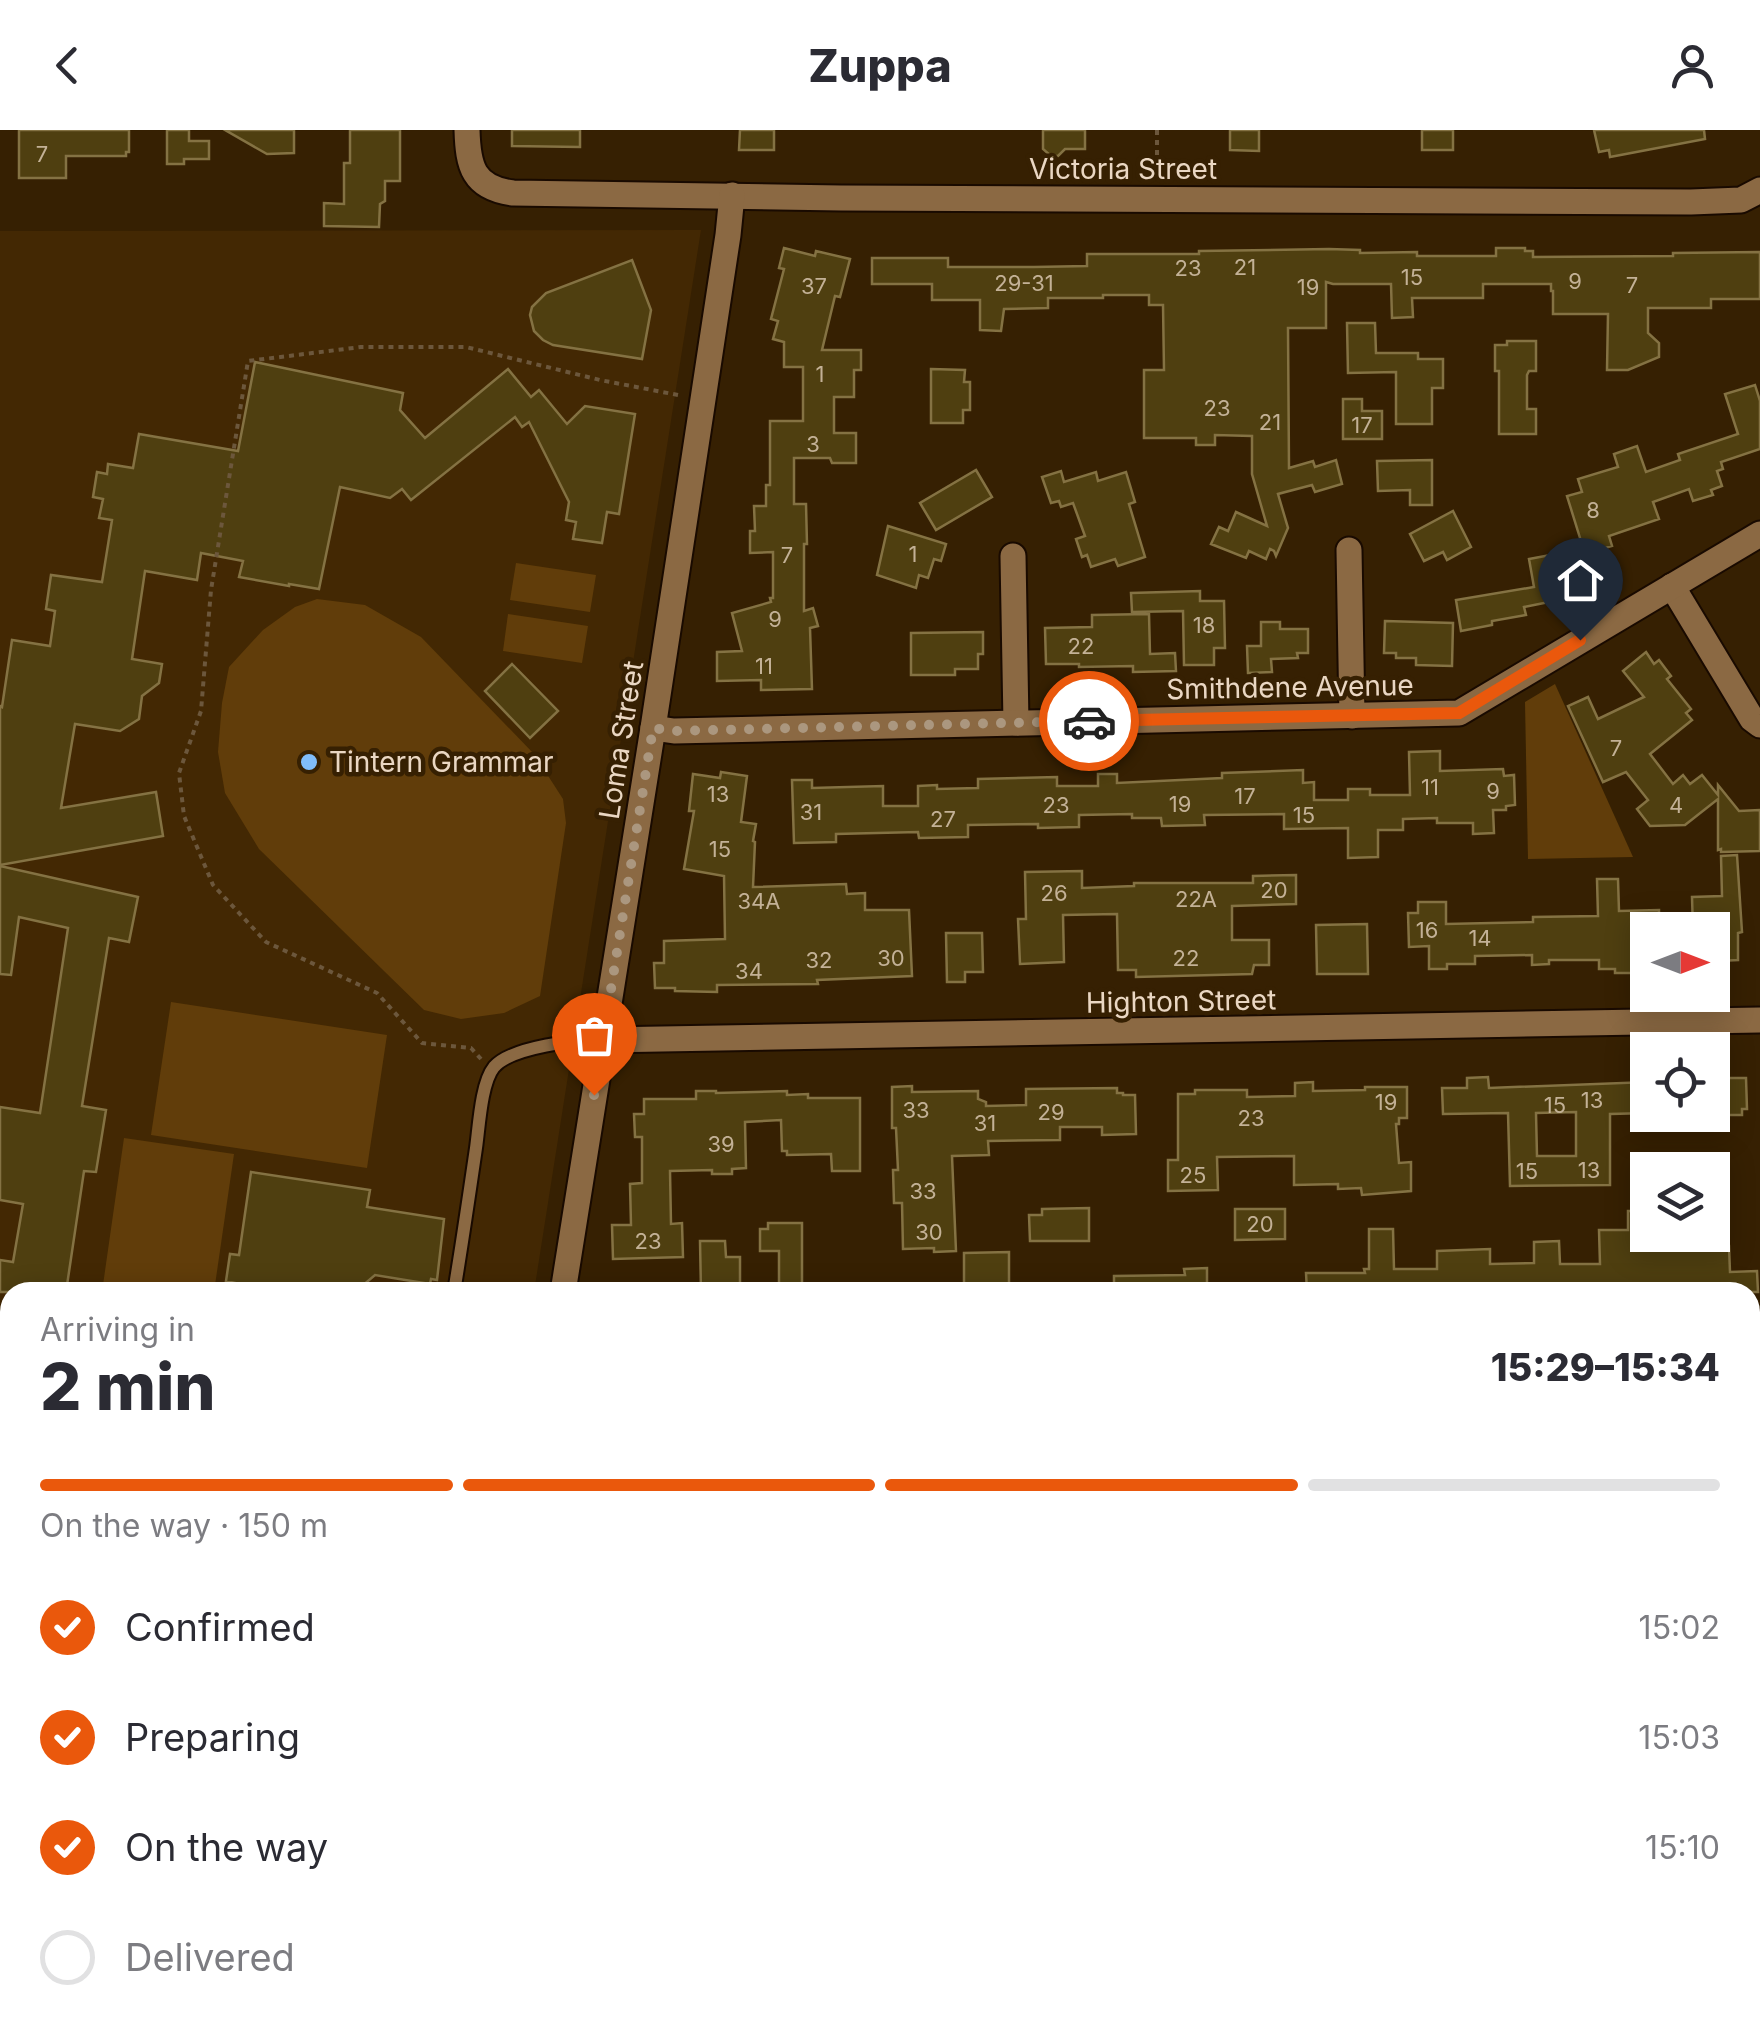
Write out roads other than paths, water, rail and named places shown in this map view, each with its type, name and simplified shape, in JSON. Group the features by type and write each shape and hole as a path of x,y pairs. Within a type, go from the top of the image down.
{"street":[{"name":"Victoria Street","path":"467,130 471,166 484,184 514,193 1720,202 1742,200 1760,190"},
{"name":"Loma Street","path":"565,1282 653,728 732,195"},
{"name":"Smithdene Avenue","path":"653,728 674,731 1459,713 1760,534"},
{"path":"1349,550 1352,716"},
{"path":"1013,556 1016,723"},
{"path":"1672,586 1752,718 1760,725"},
{"name":"Highton Street","path":"604,1040 1760,1020"}],"lane":[{"path":"455,1282 491,1070 498,1062 535,1049 575,1039 604,1040"}],"place":[{"name":"Tintern Grammar","path":"309,762"}]}
